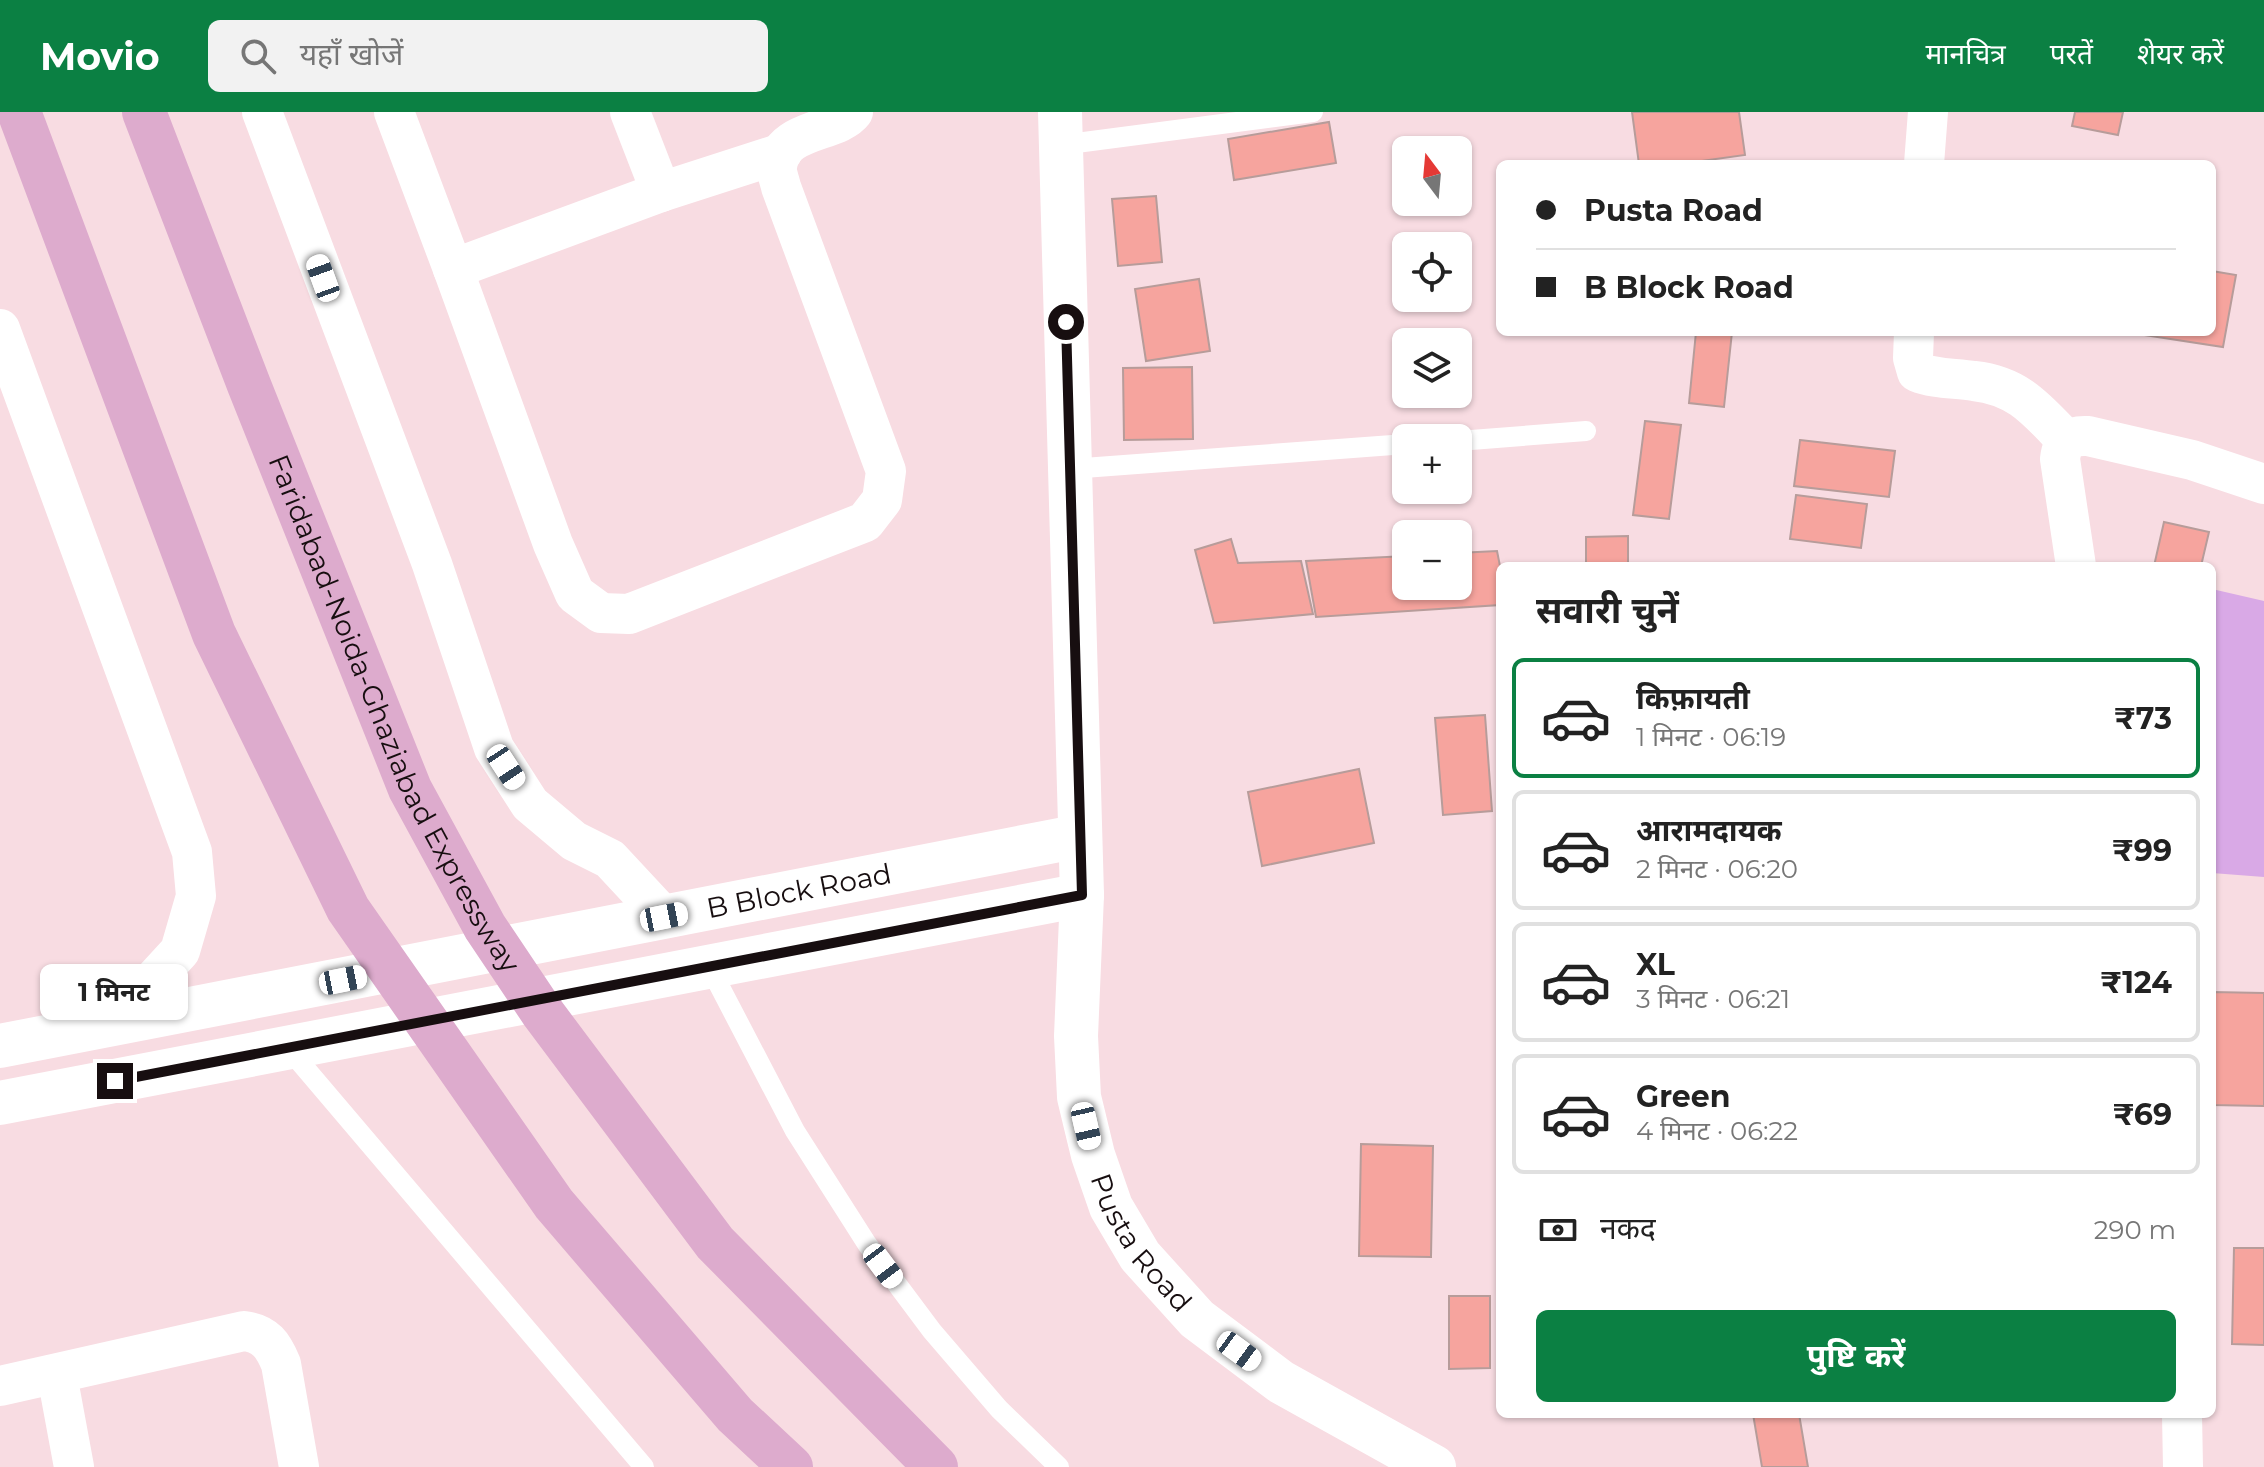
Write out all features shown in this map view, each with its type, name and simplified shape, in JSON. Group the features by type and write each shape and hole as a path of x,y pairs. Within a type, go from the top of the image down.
{"main road":[{"path":"19,112 214,634 348,909 554,1204 735,1415 791,1467"},
{"name":"Faridabad-Noida-Ghaziabad Expressway","path":"144,112 410,789 485,927 542,1012 715,1243 936,1467"}],"street":[{"path":"262,112 432,564 494,748 530,804 574,841 610,859 664,917"},
{"path":"394,112 553,544 575,594 601,613 629,614 865,522 882,500 886,471 781,187 777,167 782,153 793,140 848,119 853,112"},
{"path":"630,112 661,192"},
{"path":"1924,160 1928,112"},
{"name":"Pusta Road","path":"1061,129 1082,895 1076,1036 1079,1097 1093,1155 1111,1207 1140,1256 1197,1319 1281,1382 1434,1467"},
{"path":"453,269 661,192 782,153"},
{"path":"0,329 192,852 196,896 180,951 113,1024"},
{"path":"1914,336 1913,358 1917,372 2004,387 2027,400 2067,441"},
{"path":"2075,562 2060,459 2067,441 2076,435 2192,460 2264,484"},
{"name":"B Block Road","path":"0,1046 1080,836"},
{"name":"B Block Road","path":"0,1103 1082,895"},
{"path":"0,1386 244,1331 257,1333 266,1338 281,1364 299,1467"},
{"path":"57,1375 74,1467"},
{"path":"2182,1418 2183,1467"}],"lane":[{"path":"1061,129 1313,112"},
{"path":"1472,440 1586,431"},
{"path":"1070,469 1392,445"},
{"path":"709,966 795,1131 867,1244 932,1331 989,1398 1059,1467"},
{"path":"288,1048 644,1467"}],"shaded area":[{"path":"2216,590 2264,601 2264,877 2216,873"}],"building":[{"path":"1632,112 1739,112 1745,155 1709,160 1638,160"},
{"path":"2075,112 2123,112 2118,135 2072,126"},
{"path":"1329,122 1336,163 1234,180 1228,139"},
{"path":"1156,196 1162,262 1118,266 1112,199"},
{"path":"2216,272 2236,275 2223,347 2151,336 2216,336"},
{"path":"1199,279 1210,351 1146,361 1135,289"},
{"path":"1696,336 1732,336 1724,407 1689,403"},
{"path":"1192,367 1193,439 1124,440 1123,368"},
{"path":"1645,421 1681,425 1669,519 1633,515"},
{"path":"1800,440 1895,451 1889,497 1794,486"},
{"path":"1796,495 1867,504 1861,548 1790,539"},
{"path":"2164,522 2209,532 2202,562 2155,562"},
{"path":"1628,536 1628,562 1586,562 1586,537"},
{"path":"1231,539 1238,563 1301,561 1313,614 1214,623 1195,550"},
{"path":"1497,551 1499,562 1496,562 1496,605 1316,617 1306,561 1392,557 1392,600 1472,600 1472,552"},
{"path":"1485,715 1492,811 1443,815 1435,718"},
{"path":"1359,769 1374,843 1262,866 1248,792"},
{"path":"2216,992 2264,993 2264,1106 2216,1105"},
{"path":"1361,1144 1433,1146 1431,1257 1359,1256"},
{"path":"2234,1248 2264,1248 2264,1345 2232,1344"},
{"path":"1449,1296 1490,1296 1490,1368 1449,1369"},
{"path":"1754,1418 1800,1418 1808,1467 1762,1467"}],"route":[{"path":"115,1081 1082,895 1066,322"}]}
